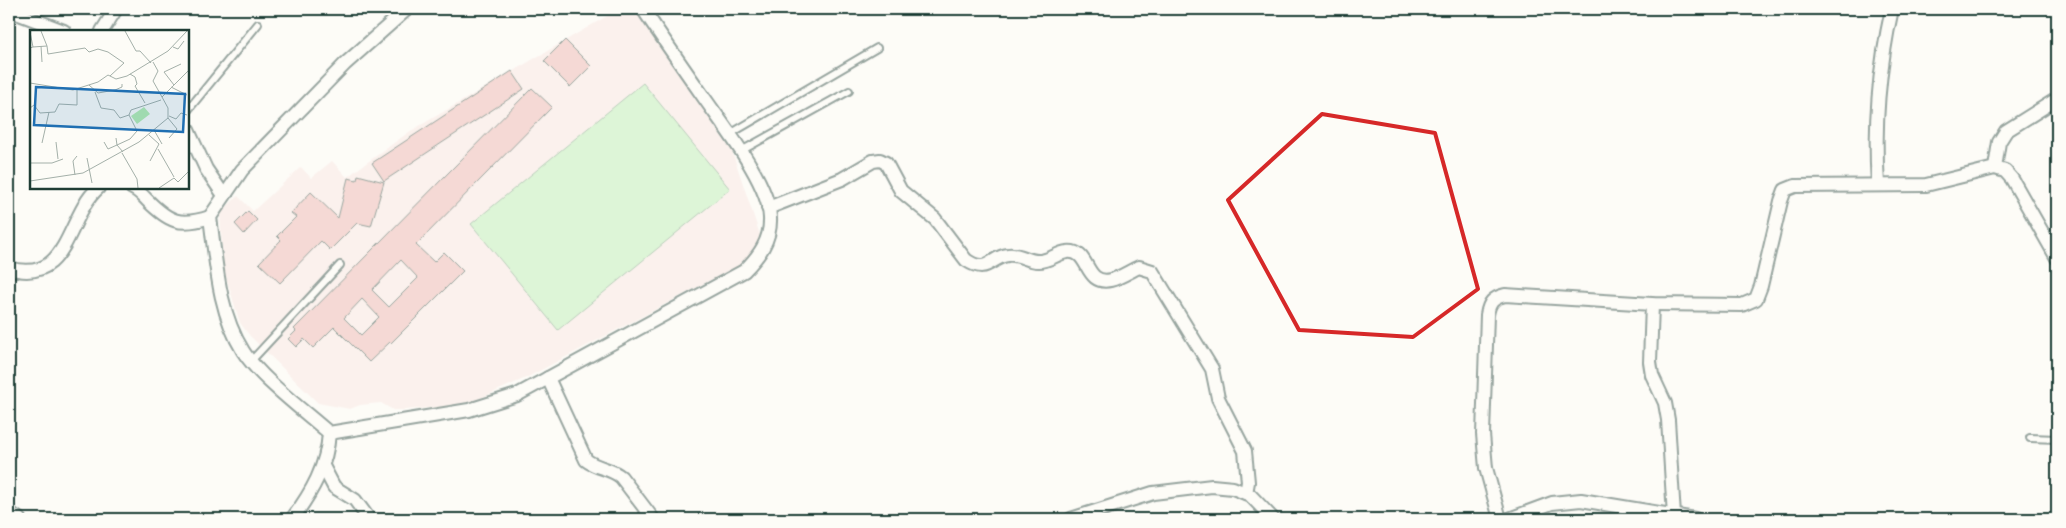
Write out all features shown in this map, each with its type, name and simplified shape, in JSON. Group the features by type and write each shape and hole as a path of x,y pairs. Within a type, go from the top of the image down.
{"street":[{"path":"13,9 19,14 61,30"},
{"path":"103,30 116,9"},
{"path":"330,433 251,360 232,331 224,307 210,217 223,194 242,170 344,64 407,9"},
{"path":"330,433 469,410 517,395 744,271 756,259 765,245 770,217 766,198 730,134 643,9"},
{"path":"1878,185 1876,122 1886,38 1892,9"},
{"path":"1995,168 1999,142 2006,131 2057,99"},
{"path":"189,132 206,168 223,194"},
{"path":"768,208 842,179 873,161 880,160 886,163 901,191 935,219 966,260 972,264 984,266 1006,255 1020,255 1035,262 1043,261 1066,252 1074,252 1081,256 1095,279 1100,281 1112,280 1138,267 1152,271 1212,369 1218,398 1245,451 1248,482 1246,494"},
{"path":"1500,519 1486,468 1483,434 1488,305 1495,297 1505,295 1652,304 1742,305 1756,299 1761,286 1781,201 1786,190 1795,186 1926,185 1995,168 2005,171 2012,179 2057,258"},
{"path":"9,268 18,271 36,270 42,269 53,262 89,196 97,189"},
{"path":"133,189 162,215 177,222 192,223 210,217"},
{"path":"1652,304 1650,362 1652,375 1665,403 1668,420 1674,516"},
{"path":"548,378 586,460 597,468 616,472 653,519"},
{"path":"292,519 324,468 330,433"},
{"path":"324,468 334,487 355,500 369,519"},
{"path":"1071,519 1153,492 1212,486 1233,488 1246,494 1274,519"},
{"path":"1510,519 1552,503 1581,500 1695,519"},
{"path":"9,512 19,519"}],"lane":[{"path":"189,109 258,24"},
{"path":"730,134 877,48"},
{"path":"741,151 849,91"},
{"path":"251,360 340,265"},
{"path":"2030,438 2057,439"}],"highlighted area":[{"path":"1322,114 1435,133 1478,289 1413,337 1299,330 1228,200"}],"shaded area":[{"path":"619,9 637,9 731,148 761,238 743,263 528,377 461,407 393,410 381,403 360,405 350,409 318,403 250,336 240,323 223,267 220,213 238,196 253,211 301,167 311,178 332,161 347,177 409,132"}],"green space":[{"path":"643,83 730,189 558,330 471,224"}],"building":[{"path":"565,40 591,66 570,87 544,61"},
{"path":"512,71 524,89 384,181 372,163"},
{"path":"532,88 552,107 416,245 434,262 444,252 463,271 391,343 369,362 334,327 313,348 304,339 296,347 288,339 296,331 294,329","holes":["401,260 418,278 389,307 372,290","362,299 379,317 361,335 344,318"]},
{"path":"358,175 384,182 371,226 357,223 330,250 321,241 280,283 259,263 281,240 277,236 296,217 291,213 311,192 338,218 348,178 357,180"},
{"path":"248,211 257,220 244,234 235,224"}]}
